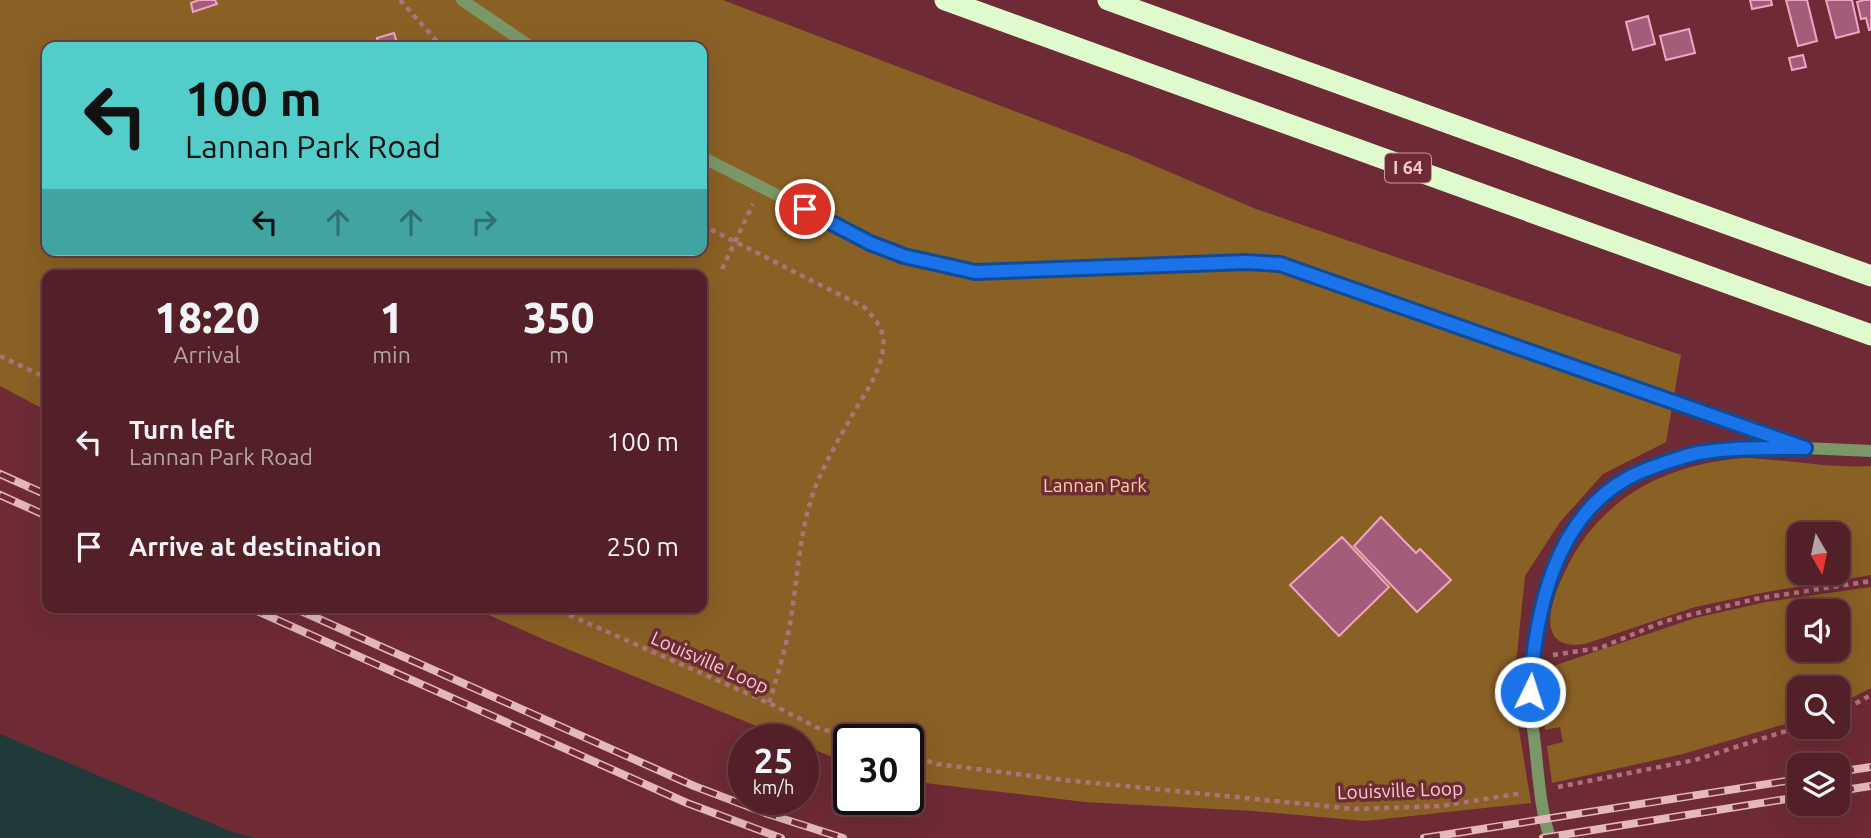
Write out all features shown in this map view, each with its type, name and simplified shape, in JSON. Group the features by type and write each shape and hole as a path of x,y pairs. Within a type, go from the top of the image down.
{"highway":[{"name":"I 64","path":"945,0 1871,335"},
{"path":"1108,0 1871,276"}],"street":[{"path":"462,0 524,42"},
{"path":"707,160 870,243 904,256 975,272 1261,262 1280,264 1805,448"},
{"path":"1550,837 1540,790 1530,692 1533,643 1556,561 1574,527 1600,499 1627,478 1696,453 1744,448 1871,451"}],"path":[{"path":"400,0 438,42"},
{"path":"722,269 761,187"},
{"path":"707,227 864,307 877,320 884,335 877,373 843,432 817,485 797,558 793,604 769,703"},
{"path":"0,356 42,375"},
{"path":"1549,656 1600,648 1665,621 1755,599 1871,581"},
{"name":"Louisville Loop","path":"565,613 833,732"},
{"path":"1850,706 1871,695"},
{"name":"Louisville Loop","path":"924,760 937,764 1064,780 1355,809 1441,806 1618,777 1695,760 1787,731"}],"green space":[{"name":"Lannan Park","path":"0,0 723,0 1127,154 1256,209 1681,355 1666,442 1603,474 1560,522 1525,576 1513,693 1531,803 1365,821 1253,811 1085,802 924,783 924,724 833,724 833,757 819,752 819,724 752,724 484,613 707,613 707,270 42,270 42,408 0,386"},
{"path":"1744,458 1871,466 1871,575 1850,578 1850,522 1787,522 1787,585 1809,585 1695,607 1585,644 1567,644 1556,638 1551,628 1551,614 1559,584 1584,539 1598,522 1638,489 1671,473 1707,463"},
{"path":"1871,587 1871,688 1850,699 1850,676 1787,676 1787,724 1683,754 1552,783 1547,746 1563,742 1560,727 1545,730 1540,694 1544,674 1556,665 1695,618 1766,602 1787,599"}],"water":[{"path":"0,734 227,830 254,838 0,838"}],"building":[{"path":"215,0 217,4 193,12 191,3"},
{"path":"1750,0 1771,0 1772,5 1752,9"},
{"path":"1786,0 1807,0 1817,41 1798,46"},
{"path":"1826,0 1852,0 1859,32 1836,38"},
{"path":"1871,0 1871,30 1866,18 1861,19 1857,2"},
{"path":"1648,16 1655,44 1633,50 1626,22"},
{"path":"1689,29 1695,53 1666,60 1660,36"},
{"path":"394,33 397,42 378,42 377,38"},
{"path":"1803,55 1806,67 1792,70 1789,58"},
{"path":"1381,517 1416,553 1420,549 1451,580 1417,612 1354,546"},
{"path":"1342,537 1389,587 1339,636 1290,585"}],"railway":[{"path":"0,474 42,493"},
{"path":"0,495 42,514"},
{"path":"261,613 687,803 781,838"},
{"path":"305,613 694,786 843,838"},
{"path":"1850,770 1871,767"},
{"path":"1424,838 1787,781"},
{"path":"1850,789 1871,786"},
{"path":"1543,838 1787,799"}],"route":[{"path":"805,209 870,243 904,256 975,272 1012,273 1246,262 1280,264 1805,448 1744,448 1696,453 1627,478 1600,499 1574,527 1556,561 1533,643 1530,692"}]}
